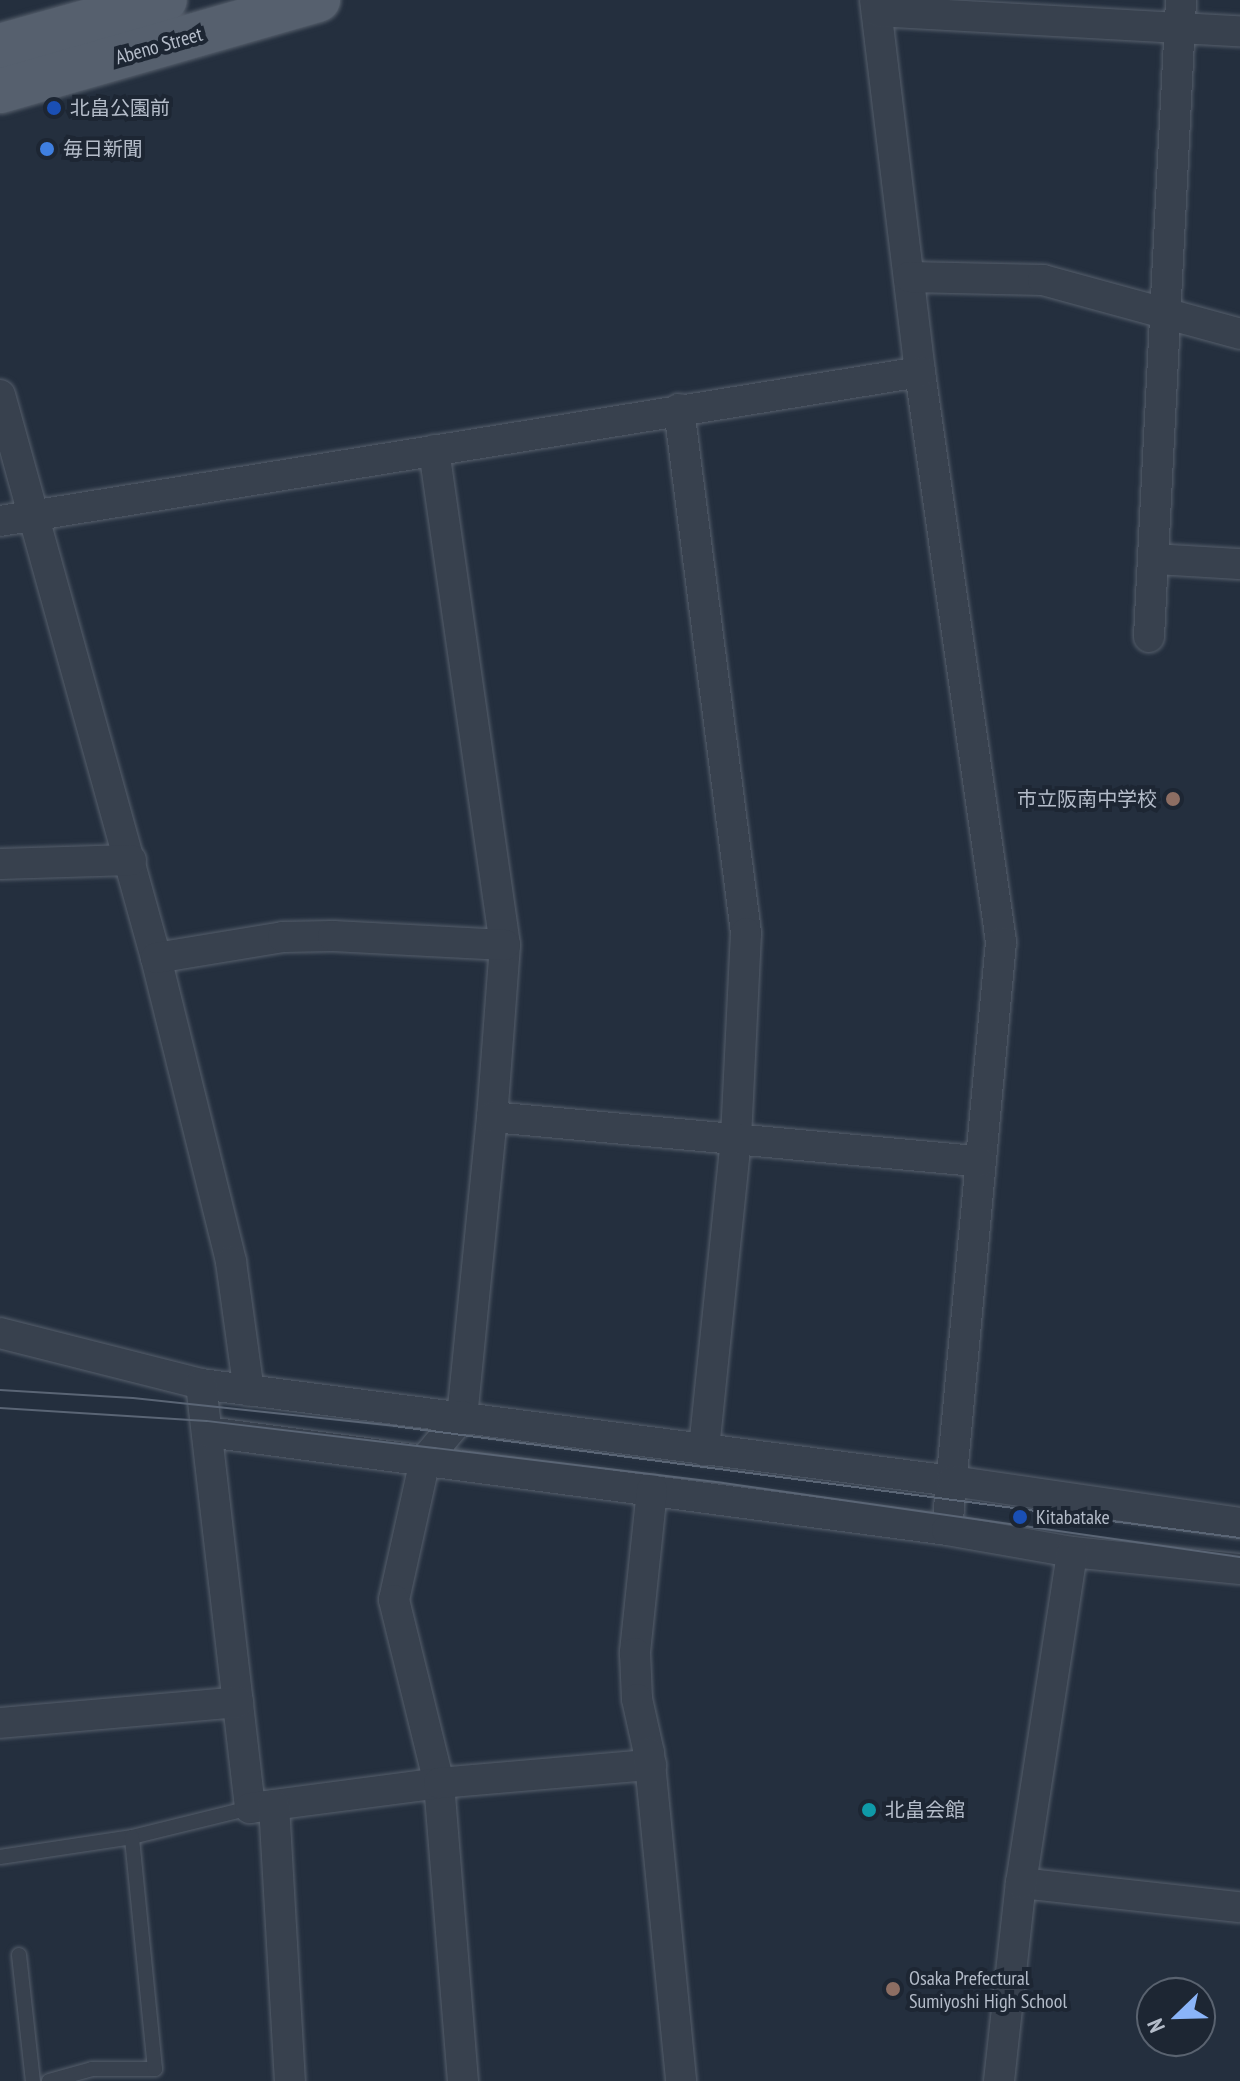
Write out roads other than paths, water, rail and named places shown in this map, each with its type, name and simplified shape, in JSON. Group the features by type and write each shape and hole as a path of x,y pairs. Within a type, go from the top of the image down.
{"main road":[{"path":"0,46 165,0"},
{"name":"Abeno Street","path":"0,91 262,8 318,0"}],"street":[{"path":"947,1530 1001,942 920,372 876,6 1180,14 1240,31"},
{"path":"1149,637 1168,316 1180,14"},
{"path":"909,277 1043,280 1240,334"},
{"path":"0,521 33,513 920,372"},
{"path":"0,395 156,958 231,1262 249,1391"},
{"path":"679,409 746,933 736,1139 704,1450"},
{"path":"434,450 505,945 492,1117 462,1416 425,1460 394,1600 439,1783 463,2081"},
{"path":"1155,559 1240,564"},
{"path":"0,864 131,860"},
{"path":"156,958 283,937 333,936 505,945"},
{"path":"492,1117 979,1161"},
{"path":"0,1333 201,1384 952,1481 1240,1523"},
{"path":"201,1384 238,1702 262,1807 290,2081"},
{"path":"208,1432 947,1530 1072,1552 1240,1569"},
{"path":"652,1490 635,1653 637,1699 651,1765 681,2081"},
{"path":"999,2081 1021,1883 1072,1552"},
{"path":"0,1723 238,1702"},
{"path":"262,1807 439,1783 651,1765"},
{"path":"1021,1883 1240,1907"}],"lane":[{"path":"0,1857 132,1837 262,1807"},
{"path":"49,2081 92,2069 155,2069 132,1837"},
{"path":"19,1955 33,2081"}],"tram line":[{"path":"0,1390 133,1398 394,1426 1240,1538"},
{"path":"0,1408 207,1421 435,1448 723,1483 1240,1557"}],"place":[{"name":"北畠公園前","path":"54,108"},
{"name":"毎日新聞","path":"47,149"},
{"name":"市立阪南中学校","path":"1173,799"},
{"name":"Kitabatake","path":"1020,1517"},
{"name":"北畠会館","path":"869,1810"},
{"name":"Osaka Prefectural Sumiyoshi High School","path":"893,1989"}]}
